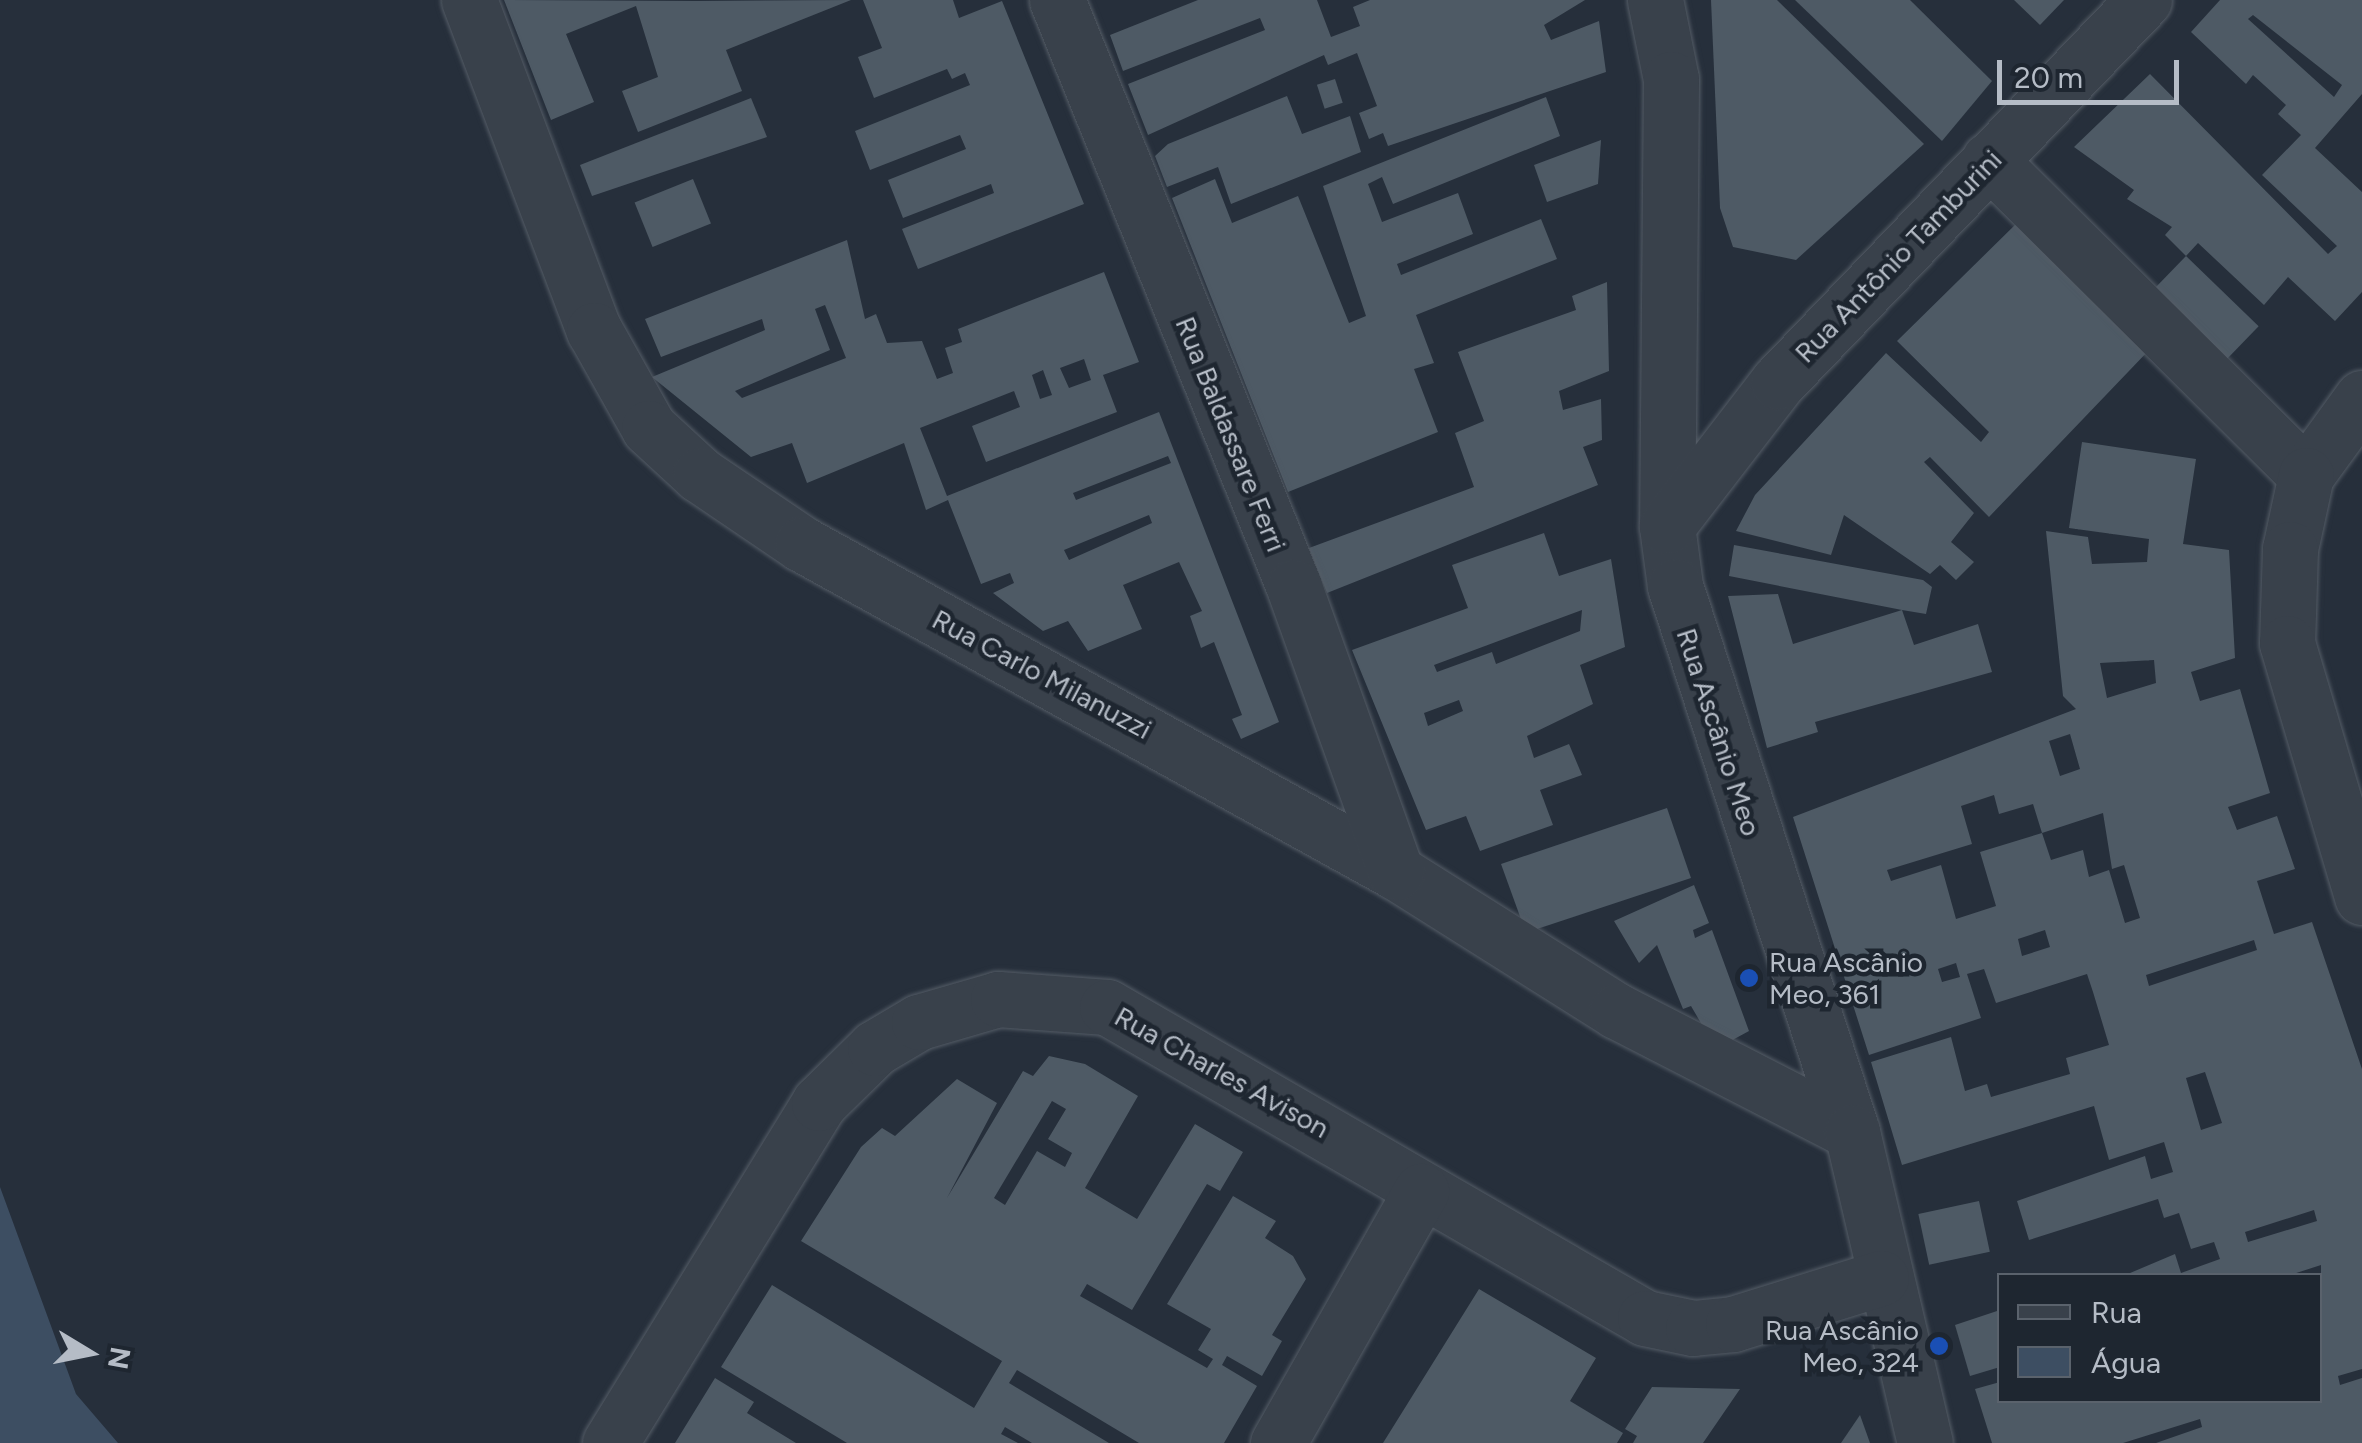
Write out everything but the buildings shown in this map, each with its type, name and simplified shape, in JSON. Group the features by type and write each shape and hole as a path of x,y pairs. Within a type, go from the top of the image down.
{"street":[{"name":"Rua Carlo Milanuzzi","path":"468,0 594,330 649,428 674,452 802,544 1396,872 1618,1011 1852,1132"},
{"name":"Rua Baldassare Ferri","path":"1057,0 1294,587 1396,872"},
{"name":"Rua Ascânio Meo","path":"1655,0 1670,79 1674,218 1667,526 1683,626 1852,1132 1880,1278 1925,1443"},
{"name":"Rua Antônio Tamburini","path":"1667,526 1778,382 2144,0"},
{"path":"1989,160 2306,474"},
{"path":"2359,876 2287,643 2290,548 2306,474 2362,398"},
{"name":"Rua Charles Avison","path":"610,1443 820,1103 876,1048 960,1007 1033,997 1107,1007 1206,1056 1421,1191 1668,1324 1733,1324 1880,1278"},
{"path":"1278,1443 1421,1191"}],"water":[{"path":"0,1187 76,1394 118,1443 0,1443"}],"place":[{"name":"Rua Ascânio Meo, 361","path":"1749,978"},
{"name":"Rua Ascânio Meo, 324","path":"1939,1346"}]}
